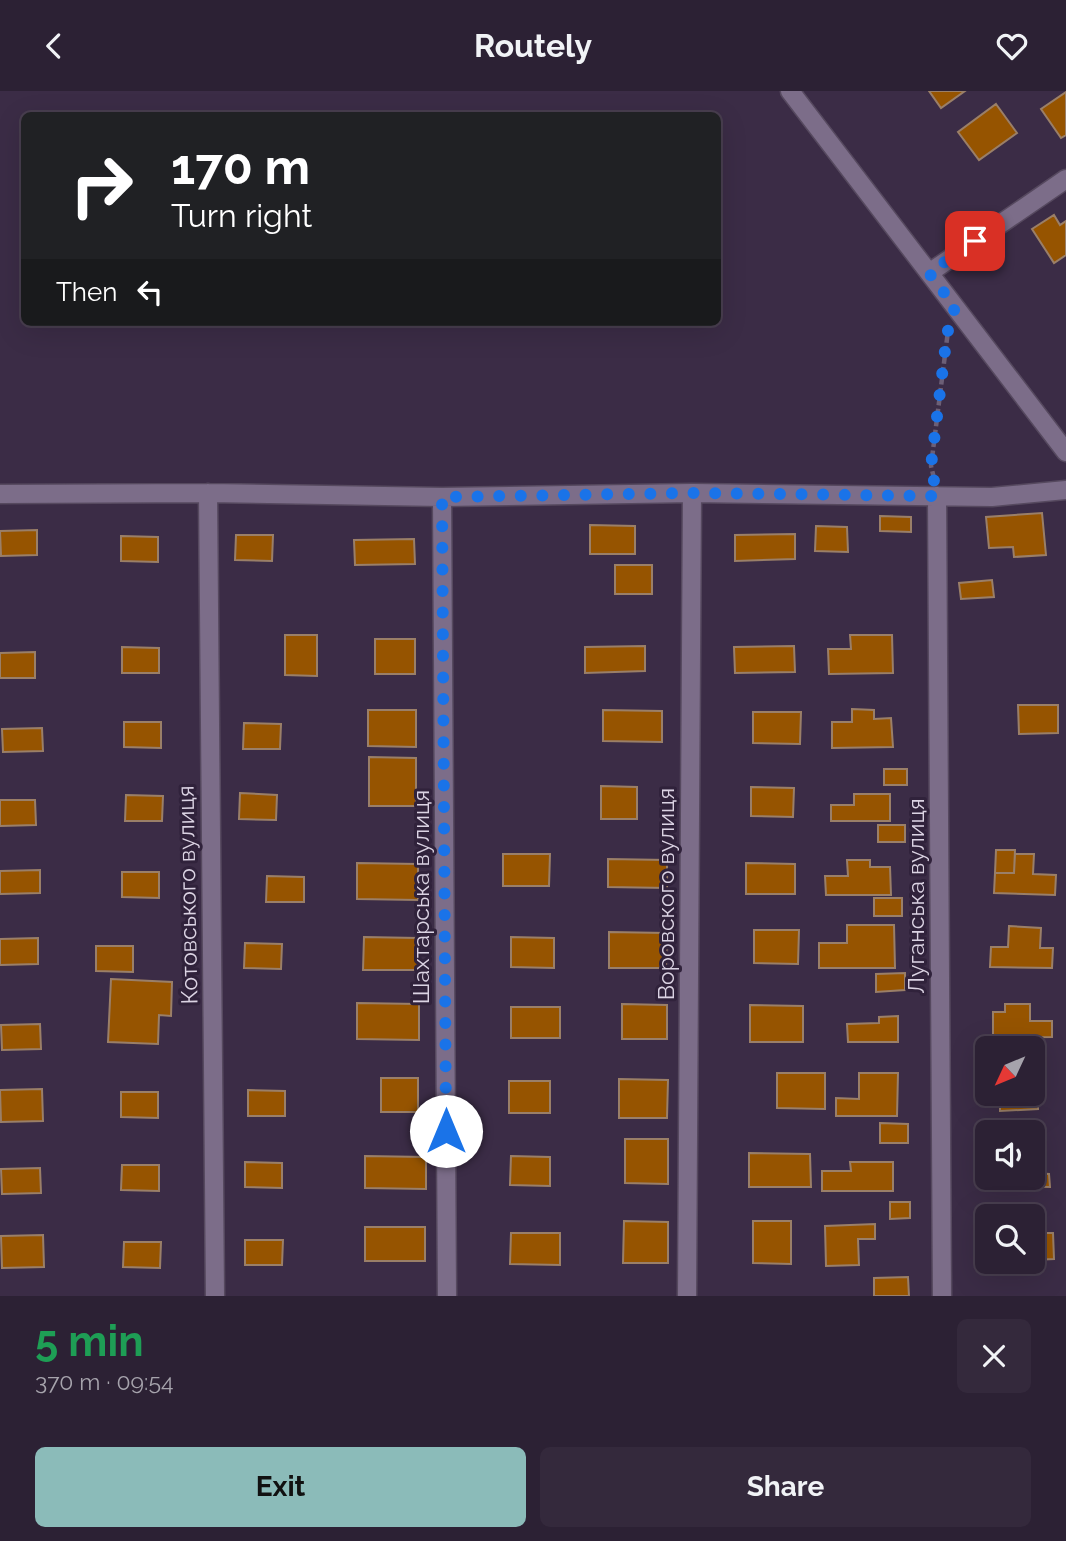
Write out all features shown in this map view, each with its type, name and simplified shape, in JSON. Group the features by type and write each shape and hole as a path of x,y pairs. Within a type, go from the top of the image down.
{"street":[{"path":"790,91 1066,452"},
{"path":"929,273 1066,179"},
{"path":"0,494 208,493 442,497 692,493 992,497 1066,491"},
{"name":"Котовського вулиця","path":"208,493 215,1296"},
{"name":"Воровского вулиця","path":"687,1296 692,493"},
{"name":"Луганська вулиця","path":"937,496 942,1296"},
{"name":"Шахтарська вулиця","path":"442,497 447,1296"}],"path":[{"path":"937,496 931,466 947,334 955,307"}],"building":[{"path":"929,91 965,91 941,108"},
{"path":"1066,92 1066,135 1061,138 1041,109"},
{"path":"996,104 1017,133 979,160 958,132"},
{"path":"1054,215 1060,225 1066,221 1066,255 1054,263 1032,229"},
{"path":"1042,513 1046,555 1014,557 1013,547 989,548 986,517"},
{"path":"880,516 911,517 911,532 880,531"},
{"path":"590,525 635,526 635,554 590,554"},
{"path":"816,526 847,527 848,552 815,551"},
{"path":"37,530 37,555 1,556 0,531"},
{"path":"795,534 795,559 735,561 735,535"},
{"path":"236,535 273,535 272,561 235,560"},
{"path":"121,536 158,537 158,562 121,561"},
{"path":"414,539 415,564 355,565 354,540"},
{"path":"615,565 652,565 652,594 615,594"},
{"path":"992,580 994,597 961,599 959,583"},
{"path":"285,635 317,635 317,676 285,675"},
{"path":"850,635 892,635 893,673 829,674 828,649 851,649"},
{"path":"375,639 415,639 415,674 375,674"},
{"path":"645,646 645,671 585,673 585,647"},
{"path":"794,646 795,672 735,673 734,647"},
{"path":"122,647 159,648 159,673 122,673"},
{"path":"35,652 35,678 0,678 0,653"},
{"path":"1018,705 1058,705 1058,733 1019,734"},
{"path":"852,709 874,710 874,719 891,718 893,747 832,748 832,722 852,722"},
{"path":"368,710 416,710 416,747 368,746"},
{"path":"603,710 662,711 662,742 603,741"},
{"path":"753,712 801,712 800,744 753,743"},
{"path":"124,722 161,722 161,748 124,747"},
{"path":"244,723 281,724 280,749 243,749"},
{"path":"42,728 43,751 3,752 2,729"},
{"path":"369,757 416,758 416,806 369,806"},
{"path":"884,769 907,769 907,785 884,785"},
{"path":"601,786 637,787 637,819 601,819"},
{"path":"751,787 794,788 793,817 751,816"},
{"path":"240,793 277,795 276,820 239,819"},
{"path":"854,794 890,794 890,821 831,821 831,805 854,805"},
{"path":"126,795 163,796 162,821 125,821"},
{"path":"0,800 35,800 36,825 0,826"},
{"path":"878,825 905,825 905,842 878,842"},
{"path":"996,850 1015,850 1014,873 995,873"},
{"path":"503,854 550,854 549,886 503,886"},
{"path":"1015,854 1034,854 1033,874 1056,875 1055,895 994,893 995,873 1014,873"},
{"path":"608,859 667,860 667,888 608,887"},
{"path":"847,860 870,860 870,867 890,867 891,895 826,895 825,876 848,876"},
{"path":"357,863 418,864 418,900 357,899"},
{"path":"746,863 795,864 795,894 746,894"},
{"path":"40,870 40,893 0,894 0,871"},
{"path":"122,872 159,872 159,898 122,897"},
{"path":"267,876 304,877 304,902 266,902"},
{"path":"874,898 902,898 902,916 874,916"},
{"path":"847,925 894,925 895,968 819,968 819,943 847,943"},
{"path":"1009,926 1041,928 1040,948 1053,948 1052,968 990,967 991,947 1008,947"},
{"path":"754,930 799,930 798,964 754,963"},
{"path":"609,932 667,933 666,968 609,968"},
{"path":"364,937 418,938 418,970 363,970"},
{"path":"511,937 554,938 554,968 511,967"},
{"path":"38,938 38,964 0,965 0,939"},
{"path":"245,943 282,944 281,969 244,968"},
{"path":"96,946 133,946 133,972 96,971"},
{"path":"905,973 905,990 876,992 876,974"},
{"path":"111,979 172,982 171,1016 159,1015 158,1044 108,1042"},
{"path":"357,1003 419,1004 419,1040 357,1039"},
{"path":"622,1004 667,1005 667,1039 622,1039"},
{"path":"1005,1004 1030,1004 1030,1021 1052,1021 1052,1037 993,1036 993,1012 1005,1012"},
{"path":"750,1005 803,1006 803,1042 750,1042"},
{"path":"511,1007 560,1007 560,1038 511,1038"},
{"path":"898,1016 898,1042 848,1042 847,1024 879,1023 879,1017"},
{"path":"40,1024 41,1049 2,1050 1,1025"},
{"path":"777,1073 825,1073 825,1109 777,1108"},
{"path":"859,1073 898,1073 897,1116 836,1116 836,1098 859,1099"},
{"path":"381,1078 418,1078 418,1112 381,1112"},
{"path":"619,1079 668,1080 667,1118 619,1118"},
{"path":"509,1081 550,1081 550,1113 509,1113"},
{"path":"42,1089 43,1121 1,1122 0,1090"},
{"path":"248,1090 285,1091 285,1116 248,1116"},
{"path":"121,1092 158,1092 158,1118 121,1117"},
{"path":"1000,1106 1038,1106 1038,1109 1000,1111"},
{"path":"880,1123 908,1124 908,1143 880,1143"},
{"path":"625,1139 668,1139 668,1184 625,1183"},
{"path":"749,1153 810,1154 811,1187 749,1187"},
{"path":"365,1156 426,1157 426,1189 365,1188"},
{"path":"511,1156 550,1157 550,1186 510,1185"},
{"path":"245,1162 282,1163 282,1188 245,1187"},
{"path":"850,1162 893,1162 893,1191 822,1191 822,1171 851,1171"},
{"path":"122,1165 159,1165 159,1191 121,1190"},
{"path":"40,1168 41,1193 2,1194 1,1169"},
{"path":"1045,1174 1049,1174 1050,1187 1045,1187"},
{"path":"890,1202 910,1202 910,1218 890,1219"},
{"path":"624,1221 668,1222 668,1263 623,1263"},
{"path":"753,1221 791,1221 791,1264 753,1263"},
{"path":"875,1224 875,1239 858,1239 859,1265 826,1266 825,1226"},
{"path":"365,1227 425,1227 425,1261 365,1261"},
{"path":"511,1233 560,1233 560,1265 510,1264"},
{"path":"1045,1233 1053,1233 1054,1259 1045,1259"},
{"path":"43,1235 44,1267 2,1268 1,1236"},
{"path":"245,1240 283,1240 282,1265 245,1265"},
{"path":"124,1242 161,1242 160,1268 123,1267"},
{"path":"908,1277 909,1296 874,1296 874,1278"}],"route":[{"path":"446,1131 442,497 692,493 937,496 931,466 947,334 955,307 929,273 975,241"}]}
